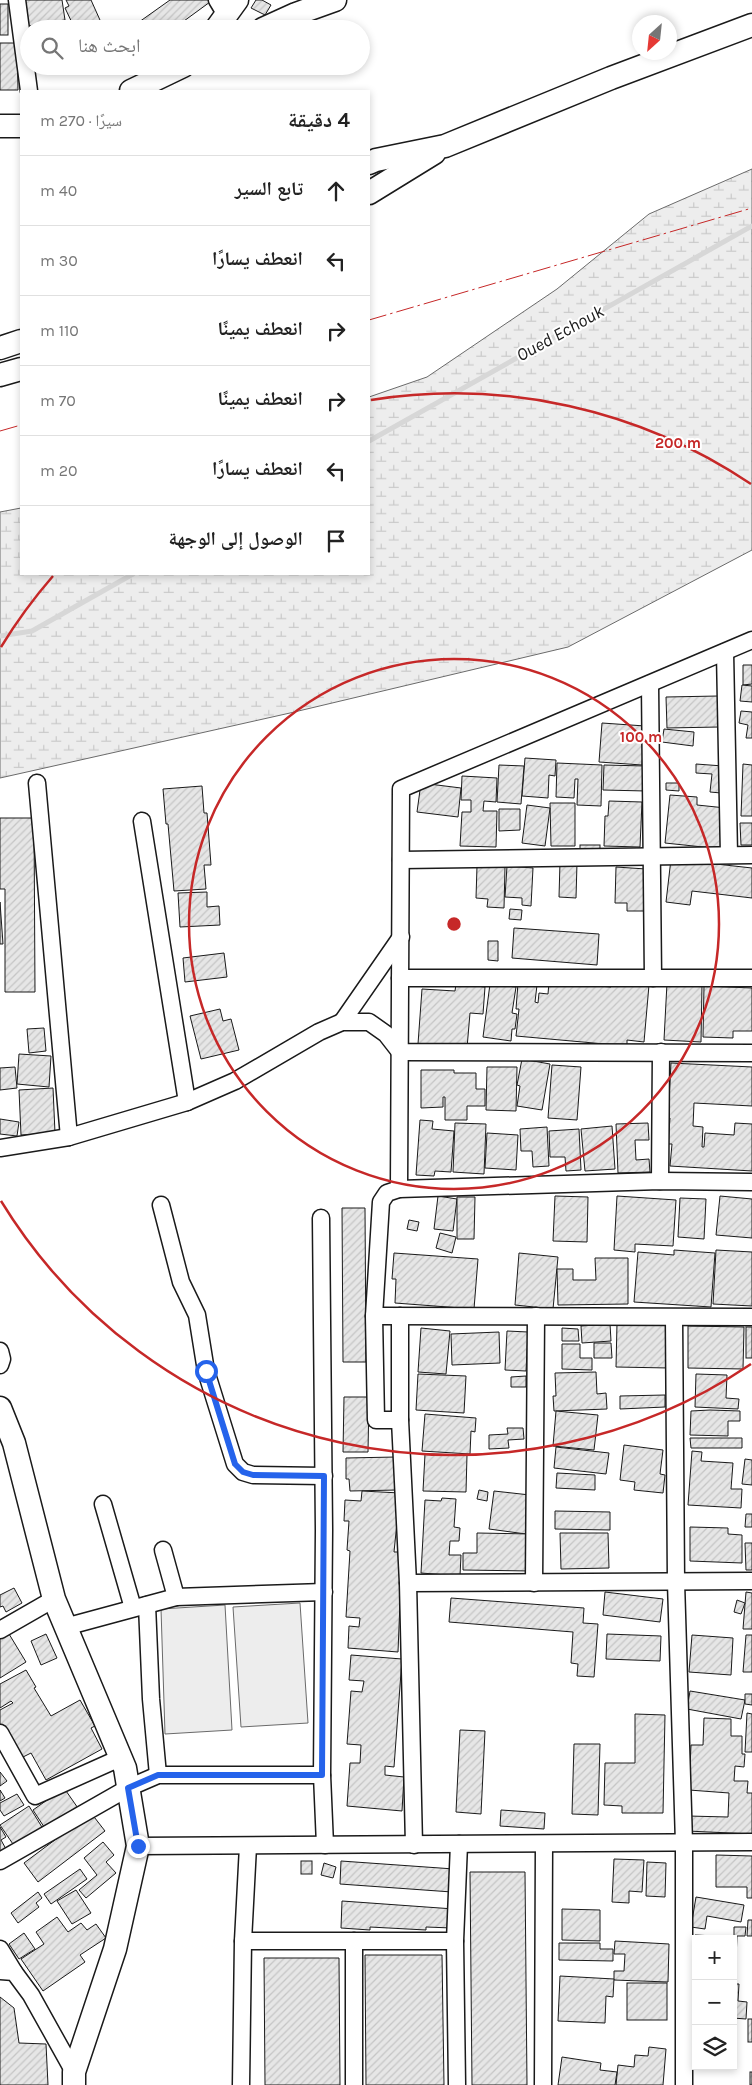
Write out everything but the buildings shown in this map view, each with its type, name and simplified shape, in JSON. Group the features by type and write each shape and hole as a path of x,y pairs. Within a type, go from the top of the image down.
{"street":[{"path":"17,0 20,25"},
{"path":"283,20 336,0"},
{"path":"370,192 391,181 445,146 611,78 752,25"},
{"path":"26,75 28,90"},
{"path":"133,90 164,75"},
{"path":"0,126 20,126"},
{"path":"370,163 445,146"},
{"path":"0,348 20,341"},
{"path":"0,375 20,369"},
{"path":"399,1189 401,790 752,640"},
{"path":"726,652 729,855"},
{"path":"650,684 653,978"},
{"path":"37,783 69,1137"},
{"path":"142,822 187,1102"},
{"path":"401,860 752,855"},
{"path":"342,1022 400,937"},
{"path":"400,978 752,978"},
{"path":"0,1148 69,1137 187,1102 235,1080 319,1032 342,1022 369,1022 386,1034 400,1052"},
{"path":"400,1052 752,1053"},
{"path":"660,1181 661,1052"},
{"path":"400,1420 376,1420 374,1316 381,1202 387,1193 399,1189 660,1181 752,1182"},
{"path":"161,1205 181,1282 196,1315 206,1371 235,1464 243,1472 253,1475 324,1476"},
{"path":"321,1218 324,1476 322,1775 325,1845"},
{"path":"374,1316 752,1317"},
{"path":"400,1316 400,1420 408,1583 414,1844"},
{"path":"534,1583 536,1316"},
{"path":"674,1318 676,1582 684,1843 684,2085"},
{"path":"0,1351 2,1359 0,1365"},
{"path":"0,1408 14,1443 54,1599 125,1768 138,1846 115,1949 74,2079"},
{"path":"103,1504 140,1607 158,1775"},
{"path":"162,1550 176,1597"},
{"path":"408,1583 752,1581"},
{"path":"65,1627 176,1597 324,1592"},
{"path":"0,1630 54,1599"},
{"path":"0,1733 35,1796 120,1758"},
{"path":"0,1861 128,1788 158,1775 322,1775"},
{"path":"138,1846 752,1842"},
{"path":"457,2085 455,1941 459,1844"},
{"path":"543,2085 544,1844"},
{"path":"241,2085 243,1941 248,1846"},
{"path":"243,1941 455,1941"},
{"path":"354,1941 354,2085"},
{"path":"0,1950 7,1972 31,1995 74,2079"}],"green space":[{"path":"752,169 752,550 568,647 290,713 0,778 0,512 20,508 20,575 370,575 370,397 427,377 557,289 649,214"}],"shaded area":[{"path":"300,1603 308,1723 241,1727 233,1607"},
{"path":"225,1605 232,1730 165,1734 161,1609"}],"waterway":[{"name":"Oued Echouk","path":"370,440 752,226"},
{"name":"Oued Echouk","path":"0,636 32,631 131,575"}],"power":[{"path":"370,320 752,208"},
{"path":"0,431 20,425"}],"route":[{"path":"138,1846 128,1788 158,1775 322,1775 324,1476 253,1475 243,1472 235,1464 206,1371"}]}
